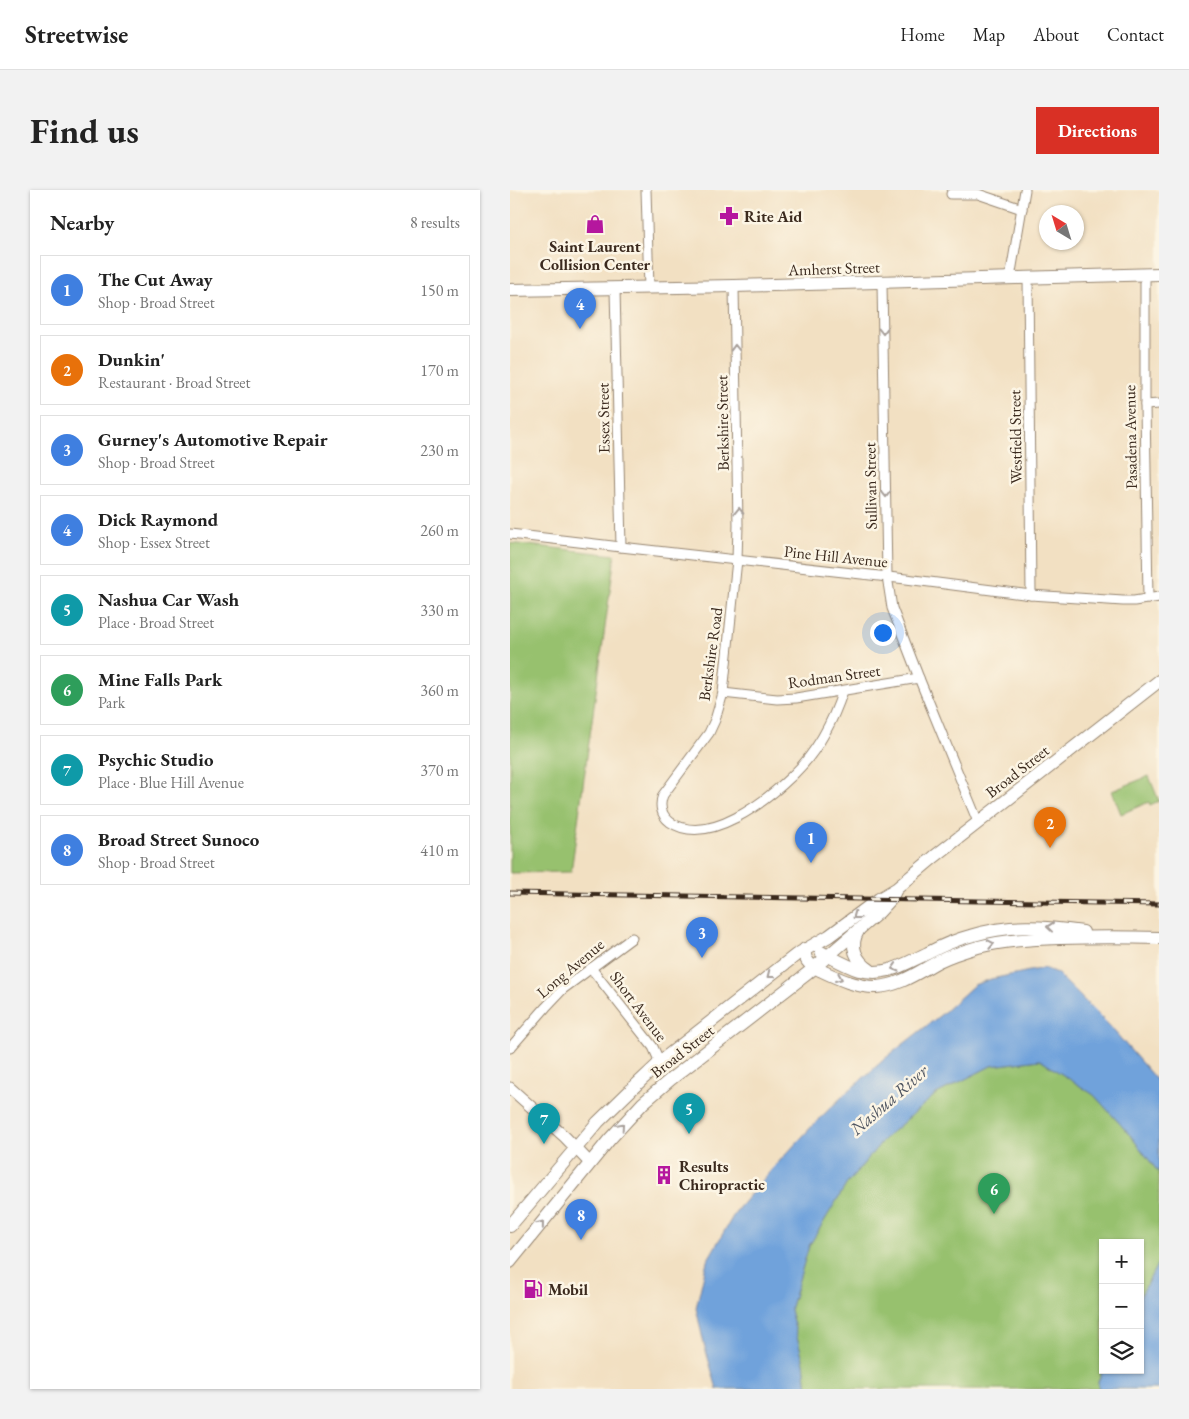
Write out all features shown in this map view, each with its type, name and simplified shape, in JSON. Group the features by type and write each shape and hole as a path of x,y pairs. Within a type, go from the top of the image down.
{"main road":[{"name":"Amherst Street","path":"510,290 734,286 1159,274"},
{"name":"Broad Street","path":"510,1226 611,1109 658,1065 807,948 829,936 879,899 896,889 978,822 1159,681"},
{"name":"Broad Street","path":"510,1262 590,1163 628,1118 649,1097 858,931 885,906 896,889"},
{"path":"1115,936 1046,927 1009,928 962,938 939,947 898,968 873,972 855,968 807,948 804,955 814,967 847,982 878,987 904,980 955,954 995,943 1029,939 1115,936 1159,938"},
{"path":"858,931 854,941 854,950 860,962 873,972"}],"street":[{"path":"646,190 649,288"},
{"path":"1010,278 1025,190"},
{"path":"952,194 978,194 1022,209"},
{"name":"Pasadena Avenue","path":"1145,275 1148,599"},
{"name":"Westfield Street","path":"1028,278 1031,596"},
{"name":"Sullivan Street","path":"882,282 887,576 892,608 978,822"},
{"name":"Berkshire Street","path":"734,286 739,500 737,560"},
{"name":"Essex Street","path":"615,288 621,547"},
{"path":"1145,405 1159,404"},
{"name":"Pine Hill Avenue","path":"510,534 887,576 1031,596 1123,601 1159,597"},
{"name":"Berkshire Road","path":"737,560 723,693 709,733 662,795 660,802 666,818 672,823 696,829 721,825 745,813 781,786 813,752 835,715 843,691"},
{"name":"Rodman Street","path":"723,693 777,699 796,698 919,678"},
{"name":"Long Avenue","path":"510,1048 563,989 632,938"},
{"name":"Short Avenue","path":"591,968 653,1047 658,1058 658,1065"},
{"path":"510,1088 590,1163"}],"green space":[{"path":"510,543 615,555 571,872 510,873"},
{"path":"1149,776 1159,801 1150,805 1149,802 1121,814 1112,791"},
{"path":"1040,1060 1094,1095 1130,1135 1159,1173 1159,1261 1144,1289 1144,1239 1099,1239 1099,1374 1101,1374 1098,1382 1099,1389 807,1389 804,1363 790,1310 809,1246 846,1185 884,1139 936,1094 991,1066"}],"water":[{"name":"Nashua River","path":"1044,968 1057,973 1108,1024 1159,1083 1159,1173 1130,1135 1094,1095 1040,1060 991,1066 936,1094 884,1139 846,1185 809,1246 790,1310 804,1363 807,1389 717,1389 696,1308 707,1261 736,1211 774,1167 845,1094 974,985 991,979"},
{"path":"1159,1261 1159,1389 1099,1389 1098,1382 1101,1374 1144,1374 1144,1289"}],"railway":[{"path":"510,893 1159,904"}],"place":[{"name":"Rite Aid","path":"729,216"},
{"name":"Saint Laurent Collision Center","path":"595,224"},
{"name":"Dick Raymond","path":"580,329"},
{"name":"Dunkin'","path":"1050,848"},
{"name":"The Cut Away","path":"811,863"},
{"name":"Gurney's Automotive Repair","path":"702,958"},
{"name":"Nashua Car Wash","path":"689,1134"},
{"name":"Psychic Studio","path":"544,1144"},
{"name":"Results Chiropractic","path":"664,1175"},
{"name":"Mine Falls Park","path":"994,1214"},
{"name":"Broad Street Sunoco","path":"581,1240"},
{"name":"Mobil","path":"533,1289"}]}
